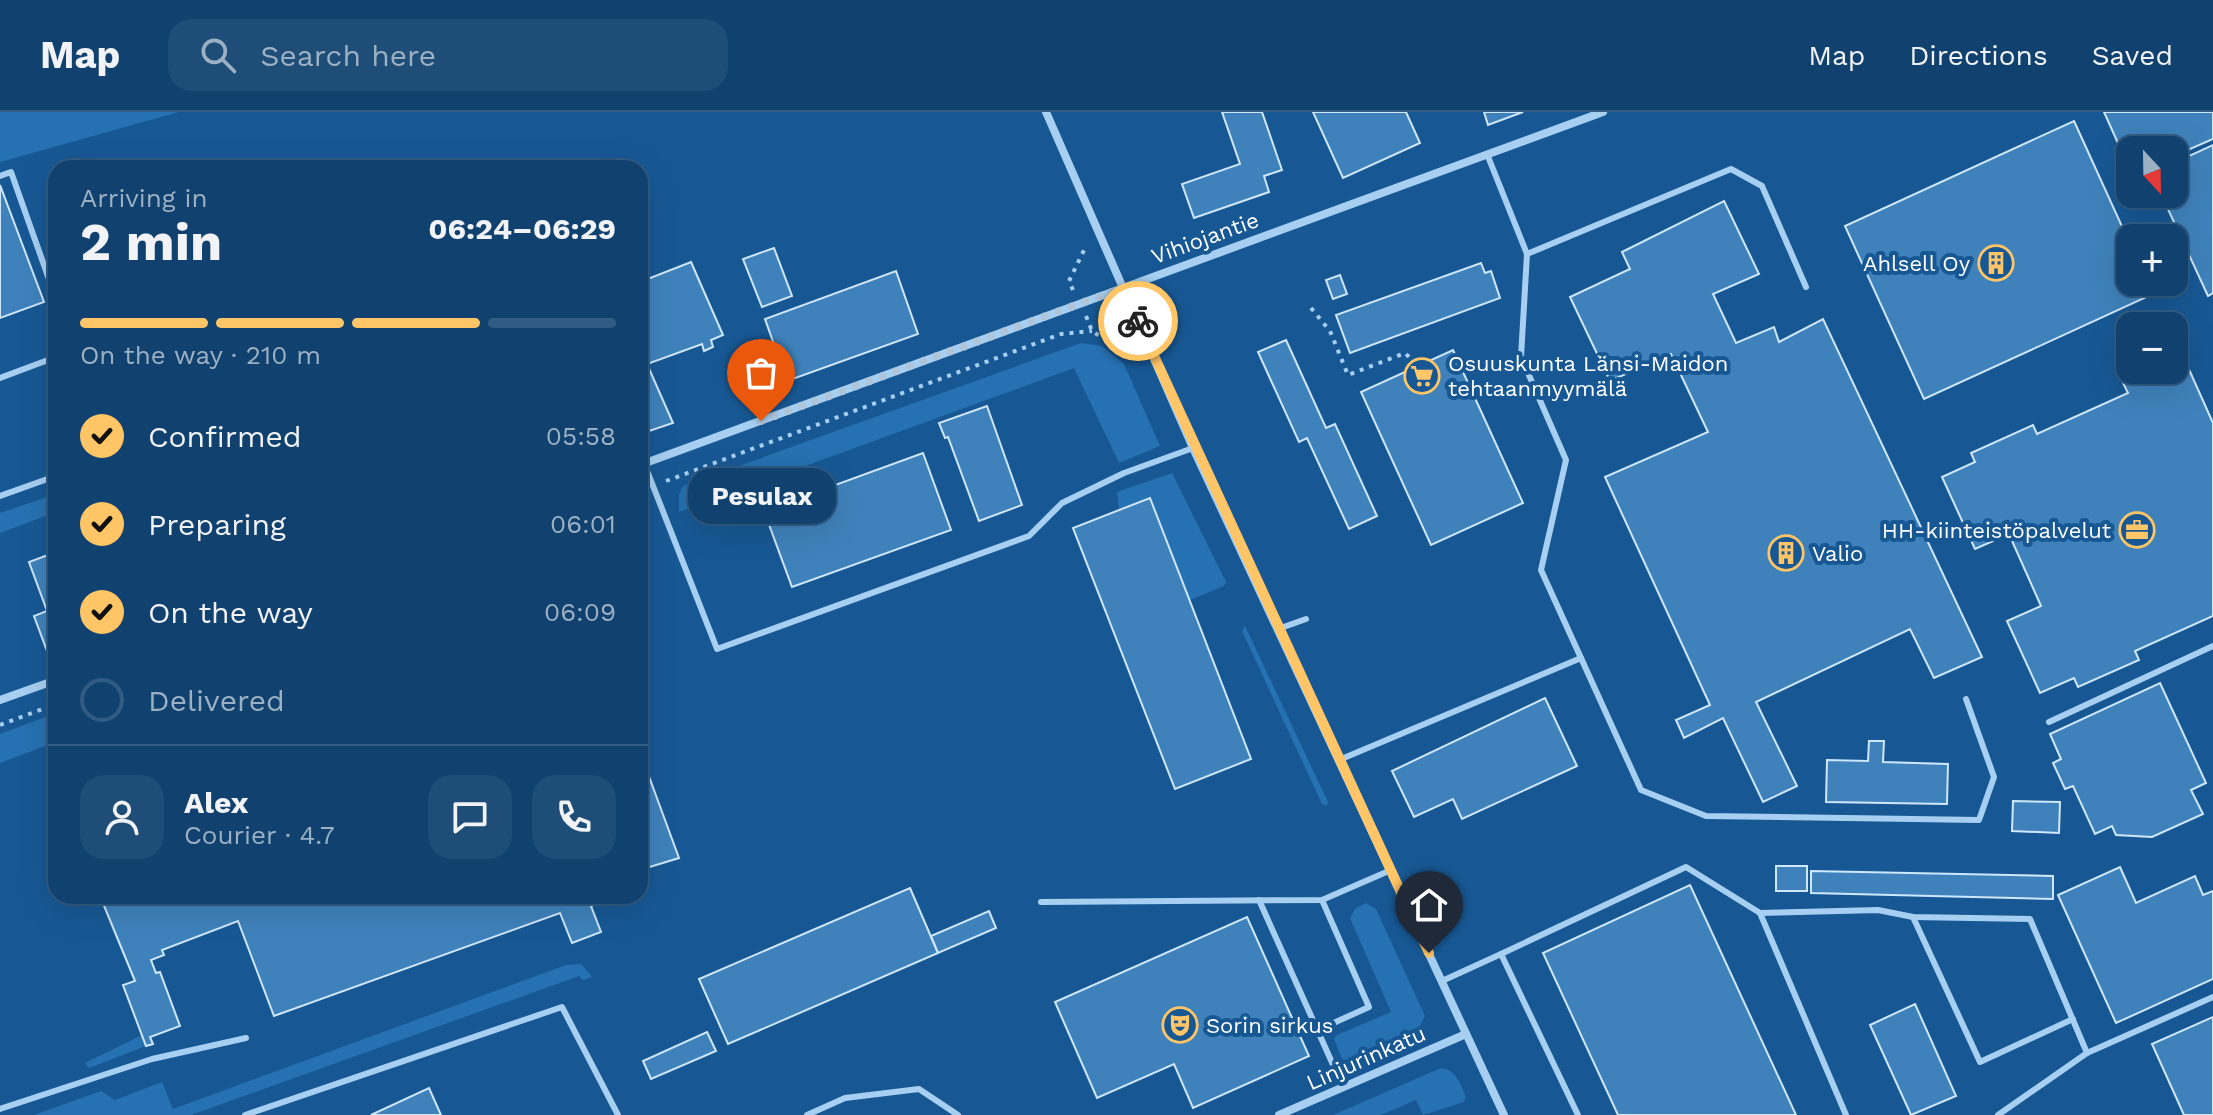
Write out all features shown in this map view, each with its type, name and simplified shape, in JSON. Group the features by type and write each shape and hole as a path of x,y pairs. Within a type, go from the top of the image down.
{"street":[{"path":"1046,112 1193,448 1504,1115"},
{"name":"Vihiojantie","path":"648,462 1603,112"},
{"path":"0,700 48,683"},
{"name":"Linjurinkatu","path":"1279,1115 1466,1034"}],"lane":[{"path":"1487,154 1527,254 1521,357 1566,460 1541,570 1641,790 1706,816 1979,820 1994,777 1966,699"},
{"path":"1527,254 1731,169 1762,186 1806,287"},
{"path":"0,176 11,172 48,276"},
{"path":"0,378 48,360"},
{"path":"648,476 717,649 1029,536 1062,503 1124,473 1193,448"},
{"path":"0,496 48,479"},
{"path":"1278,629 1306,619"},
{"path":"2049,722 2213,646"},
{"path":"1339,760 1581,658"},
{"path":"1442,981 1686,867 1760,913 1878,910 1913,917 2030,919 2087,1053"},
{"path":"1041,902 1322,900 1391,870"},
{"path":"1259,900 1343,1087"},
{"path":"1318,1030 1369,1007 1322,900"},
{"path":"1760,913 1846,1115"},
{"path":"1913,917 1980,1062 2073,1019"},
{"path":"1501,954 1578,1115"},
{"path":"1998,1115 2087,1053 2213,997"},
{"path":"245,1115 562,1007 618,1115"},
{"path":"0,1109 152,1059 246,1038"},
{"path":"807,1115 845,1098 919,1089 958,1115"}],"path":[{"path":"1311,308 1330,331 1348,375 1405,353 1418,366"},
{"path":"653,486 1061,334 1092,331"},
{"path":"0,725 48,707"}],"shaded area":[{"path":"0,112 179,112 0,162"},
{"path":"1081,343 1102,346 1124,364 1160,446 1119,463 1074,368 679,512 679,495 683,486"},
{"path":"1172,473 1226,582 1224,586 1190,600 1149,498 1119,510 1117,492"},
{"path":"48,497 48,515 0,533 0,513"},
{"path":"1245,626 1328,802 1327,806 1322,804 1242,631"},
{"path":"48,716 48,745 0,763 0,734"},
{"path":"1366,903 1376,909 1425,1016 1418,1030 1349,1061 1342,1059 1334,1039 1337,1035 1391,1012 1350,918 1355,909"},
{"path":"581,964 592,977 583,980 579,976 191,1115 34,1115 101,1091 115,1100 162,1082 173,1109 566,965"},
{"path":"142,1035 146,1046 89,1068 85,1063"},
{"path":"1441,1068 1457,1078 1466,1097 1464,1102 1423,1115 1416,1100 1381,1115 1333,1115"}],"building":[{"path":"1222,112 1262,112 1282,170 1264,176 1269,192 1194,218 1182,184 1240,164"},
{"path":"1313,112 1406,112 1420,143 1343,178"},
{"path":"1484,112 1523,112 1488,125"},
{"path":"2104,112 2213,112 2213,139 2188,150 2188,136 2116,136 2116,139"},
{"name":"Ahlsell Oy","path":"2074,121 2121,224 2116,224 2116,296 2149,296 1924,399 1845,226"},
{"path":"2213,145 2213,293 2208,296 2188,253 2188,224 2175,224 2167,208 2188,208 2188,157"},
{"path":"0,185 44,302 0,318"},
{"name":"Valio","path":"1724,201 1759,274 1713,294 1736,343 1774,327 1779,342 1823,319 1982,657 1934,678 1910,629 1756,702 1797,786 1763,802 1723,718 1684,738 1676,720 1710,705 1605,477 1708,432 1671,354 1610,381 1570,297 1630,269 1622,252"},
{"path":"774,248 792,296 762,307 743,259"},
{"path":"691,262 723,335 711,340 713,347 704,351 702,344 648,364 648,279"},
{"path":"1481,263 1485,273 1491,271 1500,298 1350,353 1336,315"},
{"path":"896,271 918,334 787,381 765,319"},
{"path":"1340,275 1347,294 1333,299 1326,280"},
{"path":"1286,340 1326,428 1335,424 1377,516 1349,529 1307,438 1299,442 1258,352"},
{"path":"1453,350 1523,503 1431,545 1361,392"},
{"path":"648,366 673,423 648,431"},
{"path":"2188,367 2213,423 2213,616 2135,651 2139,660 2078,687 2074,678 2040,693 2007,621 2041,606 2009,534 1975,549 1942,477 1975,462 1971,453 2033,425 2037,434 2128,393 2124,384 2188,384"},
{"path":"987,406 1022,505 979,521 948,437 945,438 939,423"},
{"path":"923,453 951,530 792,587 764,511"},
{"path":"1150,498 1251,759 1175,789 1073,528"},
{"path":"48,555 47,651 34,616 47,611 29,562"},
{"path":"2160,683 2206,783 2191,790 2203,814 2152,837 2116,835 2112,826 2095,834 2073,786 2065,789 2053,763 2061,759 2050,734"},
{"path":"1545,698 1577,766 1462,819 1453,799 1414,817 1392,771"},
{"path":"1869,741 1884,741 1883,762 1948,764 1947,804 1826,802 1827,760 1868,761"},
{"path":"648,774 679,858 648,868"},
{"path":"2013,801 2060,802 2059,833 2012,831"},
{"path":"1776,866 1807,866 1807,891 1776,891"},
{"path":"2120,867 2136,903 2195,876 2203,895 2213,891 2213,979 2116,1023 2058,895"},
{"path":"1811,871 2053,876 2053,899 1811,893"},
{"path":"1690,885 1796,1115 1618,1115 1543,953"},
{"path":"910,888 938,953 728,1044 699,979"},
{"path":"103,904 596,904 591,906 601,932 572,943 560,913 274,1016 238,921 162,950 164,955 151,960 156,973 160,972 180,1026 150,1037 153,1044 146,1046 123,985 135,981"},
{"path":"989,911 996,928 938,953 931,936"},
{"name":"Sorin sirkus","path":"1247,917 1309,1056 1193,1108 1174,1064 1097,1098 1055,1002"},
{"path":"1915,1004 1956,1096 1911,1115 1870,1025"},
{"path":"2213,1017 2213,1115 2184,1115 2152,1044"},
{"path":"707,1032 716,1051 651,1079 643,1061"},
{"path":"429,1088 441,1115 371,1115"}],"way so far":[{"path":"761,421 1125,287 1138,321"}],"place":[{"name":"Ahlsell Oy","path":"1996,263"},
{"name":"Osuuskunta Länsi-Maidon tehtaanmyymälä","path":"1422,376"},
{"name":"Pesulax","path":"761,421"},
{"name":"HH-kiinteistöpalvelut","path":"2137,530"},
{"name":"Valio","path":"1786,553"},
{"name":"Sorin sirkus","path":"1180,1025"}],"route":[{"path":"1138,321 1206,476 1429,953"}]}
